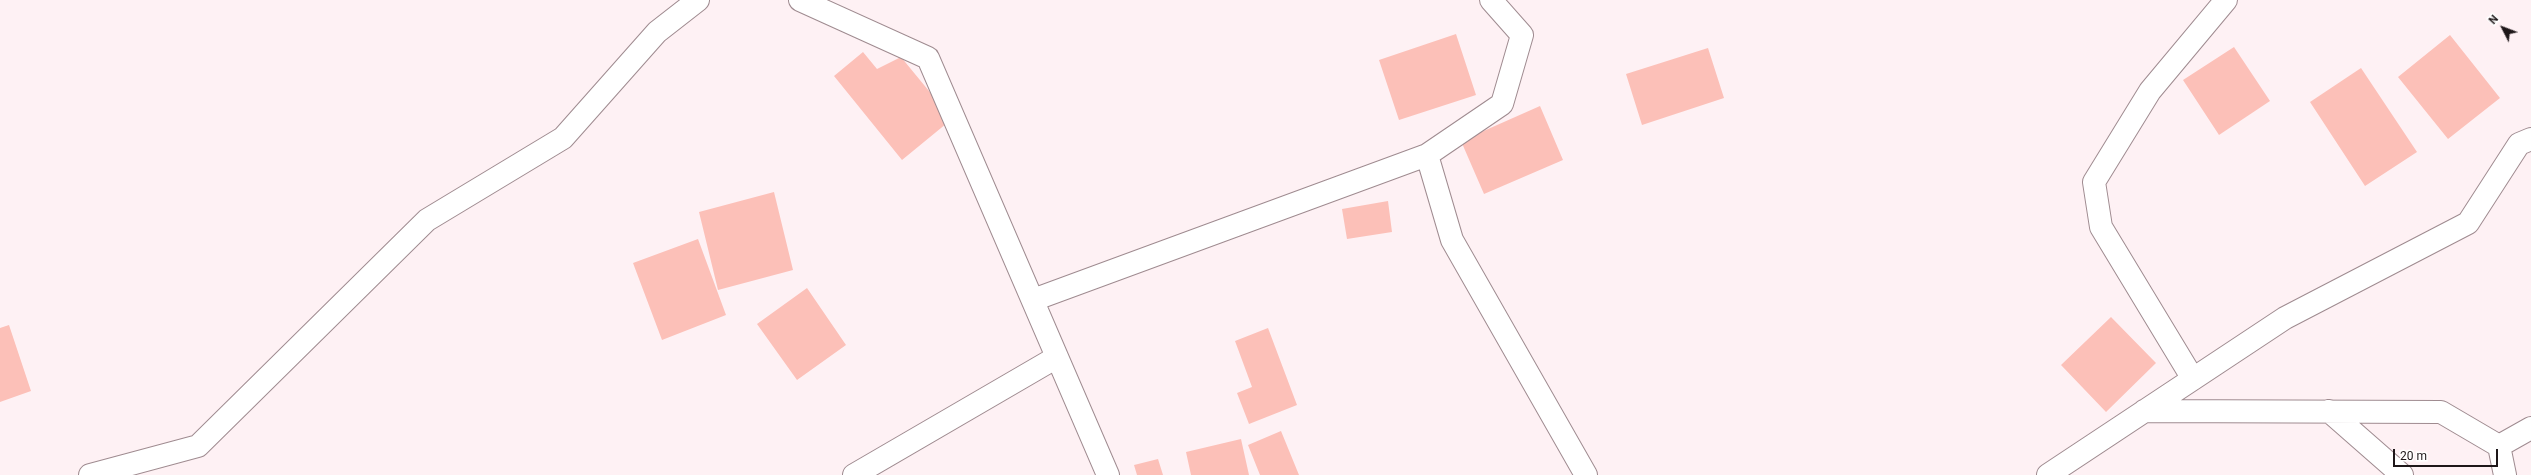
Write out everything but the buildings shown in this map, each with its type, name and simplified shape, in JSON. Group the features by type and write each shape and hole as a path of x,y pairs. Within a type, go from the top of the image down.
{"street":[{"path":"90,475 198,446 426,220 563,138 657,32 698,0"},
{"path":"800,0 928,58 1108,475"},
{"path":"1033,300 1427,154 1502,104 1522,35 1492,0"},
{"path":"2193,379 2101,227 2094,182 2150,91 2226,0"},
{"path":"2048,475 2285,318 2468,223 2519,144 2531,139"},
{"path":"1427,154 1452,240 1586,475"},
{"path":"854,475 1057,357"},
{"path":"2144,411 2441,412 2499,446 2505,475"},
{"path":"2329,411 2402,475"},
{"path":"2499,446 2531,428"}]}
